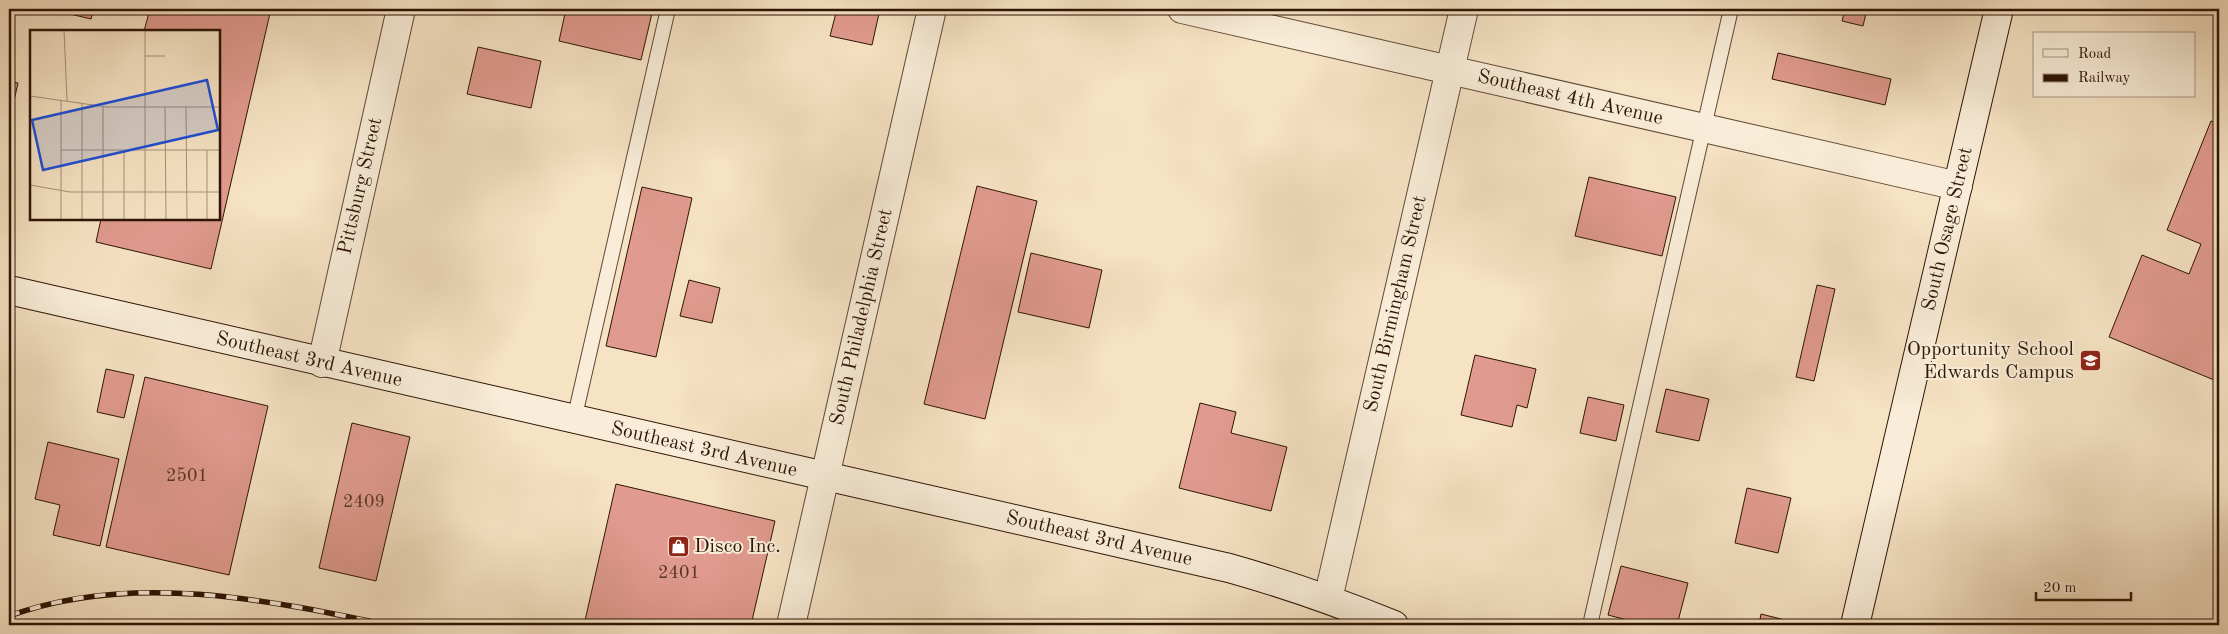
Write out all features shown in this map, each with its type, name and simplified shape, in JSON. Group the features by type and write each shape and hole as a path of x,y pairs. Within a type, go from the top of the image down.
{"street":[{"name":"Pittsburg Street","path":"322,363 401,9"},
{"name":"South Philadelphia Street","path":"791,625 932,9"},
{"name":"South Birmingham Street","path":"1328,598 1464,9"},
{"name":"South Osage Street","path":"1856,625 1999,9"},
{"name":"Southeast 4th Avenue","path":"1193,10 1450,71 1958,186"},
{"name":"Southeast 3rd Avenue","path":"9,290 322,363 1229,568 1328,598 1394,625"}],"lane":[{"path":"574,420 668,9"},
{"path":"1590,625 1731,9"}],"building":[{"path":"49,9 94,9 91,19"},
{"path":"150,9 271,9 211,269 96,242 101,220 220,220 220,30 144,30"},
{"path":"566,9 653,9 641,60 559,41"},
{"path":"837,9 880,9 872,45 830,36"},
{"path":"1845,9 1867,9 1863,26 1842,21"},
{"path":"478,47 541,61 531,108 467,94"},
{"path":"1778,53 1891,79 1885,105 1772,79"},
{"path":"9,81 18,83 9,123"},
{"path":"2211,121 2219,124 2219,382 2109,337 2142,255 2189,274 2201,244 2167,230"},
{"path":"1589,177 1676,197 1662,256 1575,236"},
{"path":"977,186 1037,201 985,419 924,404"},
{"path":"642,187 692,198 656,357 606,346"},
{"path":"1031,253 1102,270 1089,328 1018,312"},
{"path":"689,280 720,288 712,323 680,316"},
{"path":"1817,285 1835,289 1814,381 1796,377"},
{"path":"1475,355 1536,369 1527,408 1517,405 1512,427 1461,415"},
{"path":"106,369 134,375 124,418 97,412"},
{"path":"145,377 268,406 229,575 106,547"},
{"path":"1666,389 1709,399 1699,441 1656,432"},
{"path":"1588,397 1624,405 1616,441 1580,433"},
{"path":"1200,403 1236,412 1231,433 1287,447 1271,511 1179,488"},
{"path":"352,423 410,437 376,581 319,568"},
{"path":"48,442 119,459 100,546 53,535 60,505 35,499"},
{"path":"616,484 775,521 751,625 584,625"},
{"path":"1747,488 1791,498 1778,553 1735,543"},
{"path":"1621,566 1688,583 1677,625 1646,625 1608,615"},
{"path":"1761,614 1801,624 1801,625 1759,625"}],"railway":[{"path":"9,616 55,603 102,595 198,594 294,606 388,625"}],"place":[{"name":"Opportunity School Edwards Campus","path":"2090,361"},
{"name":"Disco Inc.","path":"678,547"}]}
